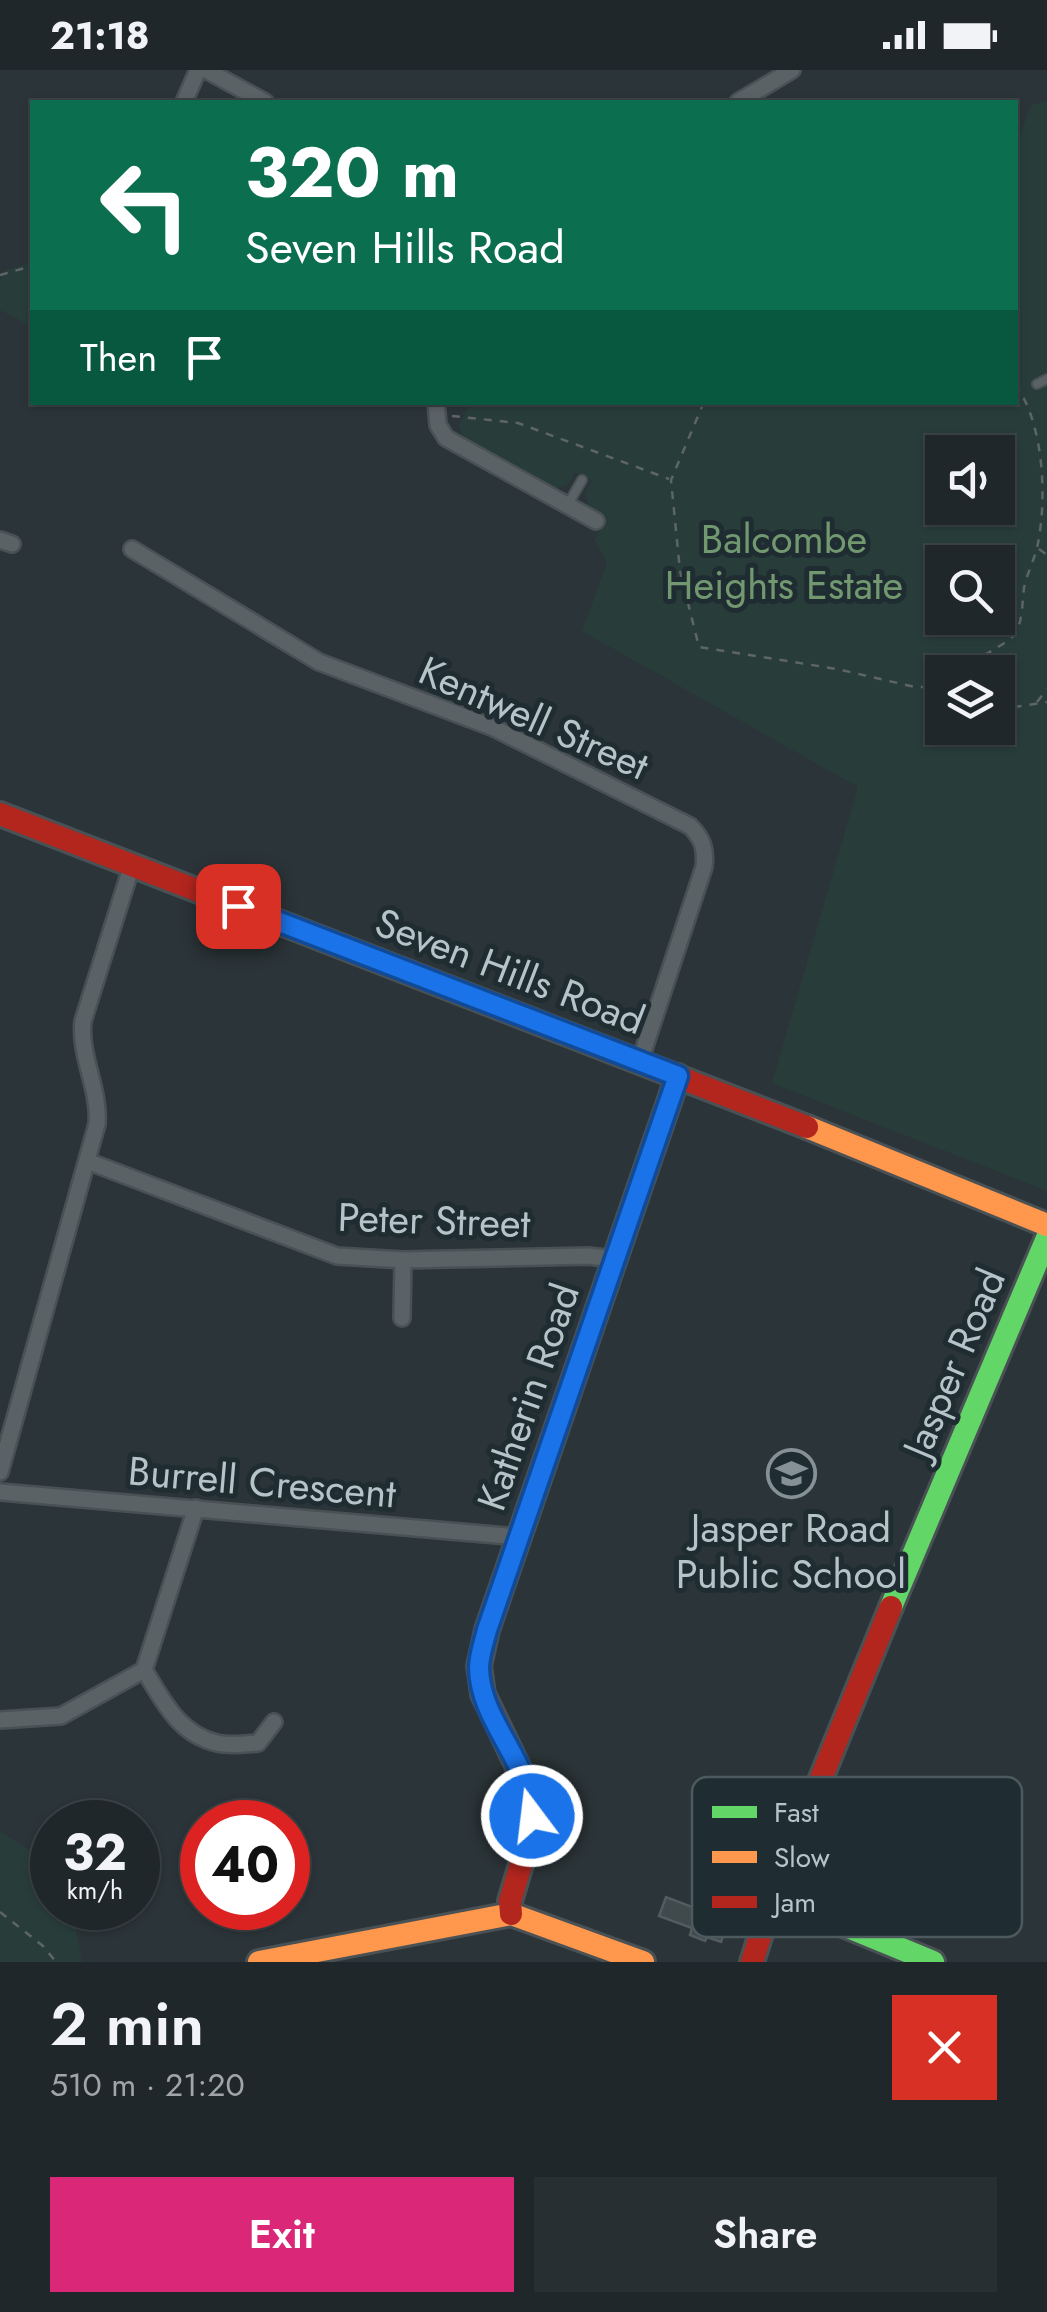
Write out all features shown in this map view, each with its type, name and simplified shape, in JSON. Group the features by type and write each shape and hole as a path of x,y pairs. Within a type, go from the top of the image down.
{"street":[{"path":"185,100 202,70 262,100"},
{"path":"741,100 792,70"},
{"path":"436,408 438,426 446,438 596,522"},
{"name":"Kentwell Street","path":"132,549 319,662 494,728 690,826 700,836 706,850 704,867 640,1061"},
{"name":"Seven Hills Road","path":"0,814 640,1061 1047,1225"},
{"path":"0,1472 96,1124 97,1107 82,1037 83,1021 132,865"},
{"name":"Katherin Road","path":"511,1914 510,1901 528,1838 532,1796 483,1694 479,1666 487,1630 678,1076"},
{"name":"Peter Street","path":"87,1161 348,1258 614,1259"},
{"name":"Jasper Road","path":"822,1777 1047,1238"},
{"path":"402,1318 403,1260"},
{"name":"Burrell Crescent","path":"0,1492 519,1537"},
{"path":"0,1720 61,1716 144,1670 196,1508"},
{"path":"144,1670 177,1722 198,1737 220,1744 258,1743 274,1722"},
{"path":"259,1962 511,1914 643,1962"},
{"name":"Jasper Road","path":"752,1962 760,1937"},
{"path":"872,1937 932,1962"}],"lane":[{"path":"1036,384 1047,379"},
{"path":"568,506 582,480"}],"path":[{"path":"0,275 30,267"},
{"path":"983,655 1006,643 1018,628 1025,583 1041,527 1040,464 1028,406 1018,389"},
{"path":"703,405 671,480 680,571 699,647 925,687"},
{"path":"436,408 518,423 671,480"},
{"path":"1038,548 1047,556"},
{"path":"1036,704 1047,689"},
{"path":"1015,707 1047,702"},
{"path":"0,1912 56,1962"}],"green space":[{"name":"Balcombe Heights Estate","path":"1047,101 1047,1191 772,1083 858,787 582,631 607,563 595,540 607,517 589,507 585,493 592,481 575,472 568,484 554,489 463,438 459,425 469,406 1018,405 1018,139 1031,105"},
{"path":"30,264 27,324 0,310 0,283 5,270"},
{"path":"0,1832 30,1850 30,1930 76,1930 82,1962 0,1962"}],"building":[{"path":"666,1897 692,1907 692,1928 659,1916"}],"traffic: fast":[{"path":"891,1607 1047,1238"},
{"path":"872,1937 933,1962"}],"traffic: slow":[{"path":"807,1127 1047,1225"},
{"path":"259,1962 511,1914 643,1962"}],"traffic: jam":[{"path":"0,814 807,1127"},
{"path":"511,1914 510,1901 529,1838 532,1796 483,1694 479,1666 487,1630 678,1076"},
{"path":"822,1777 891,1607"},
{"path":"752,1962 760,1937"}],"place":[{"name":"Jasper Road Public School","path":"791,1473"}],"route":[{"path":"238,906 678,1076 487,1630 479,1666 483,1694 532,1796 532,1816"}]}
